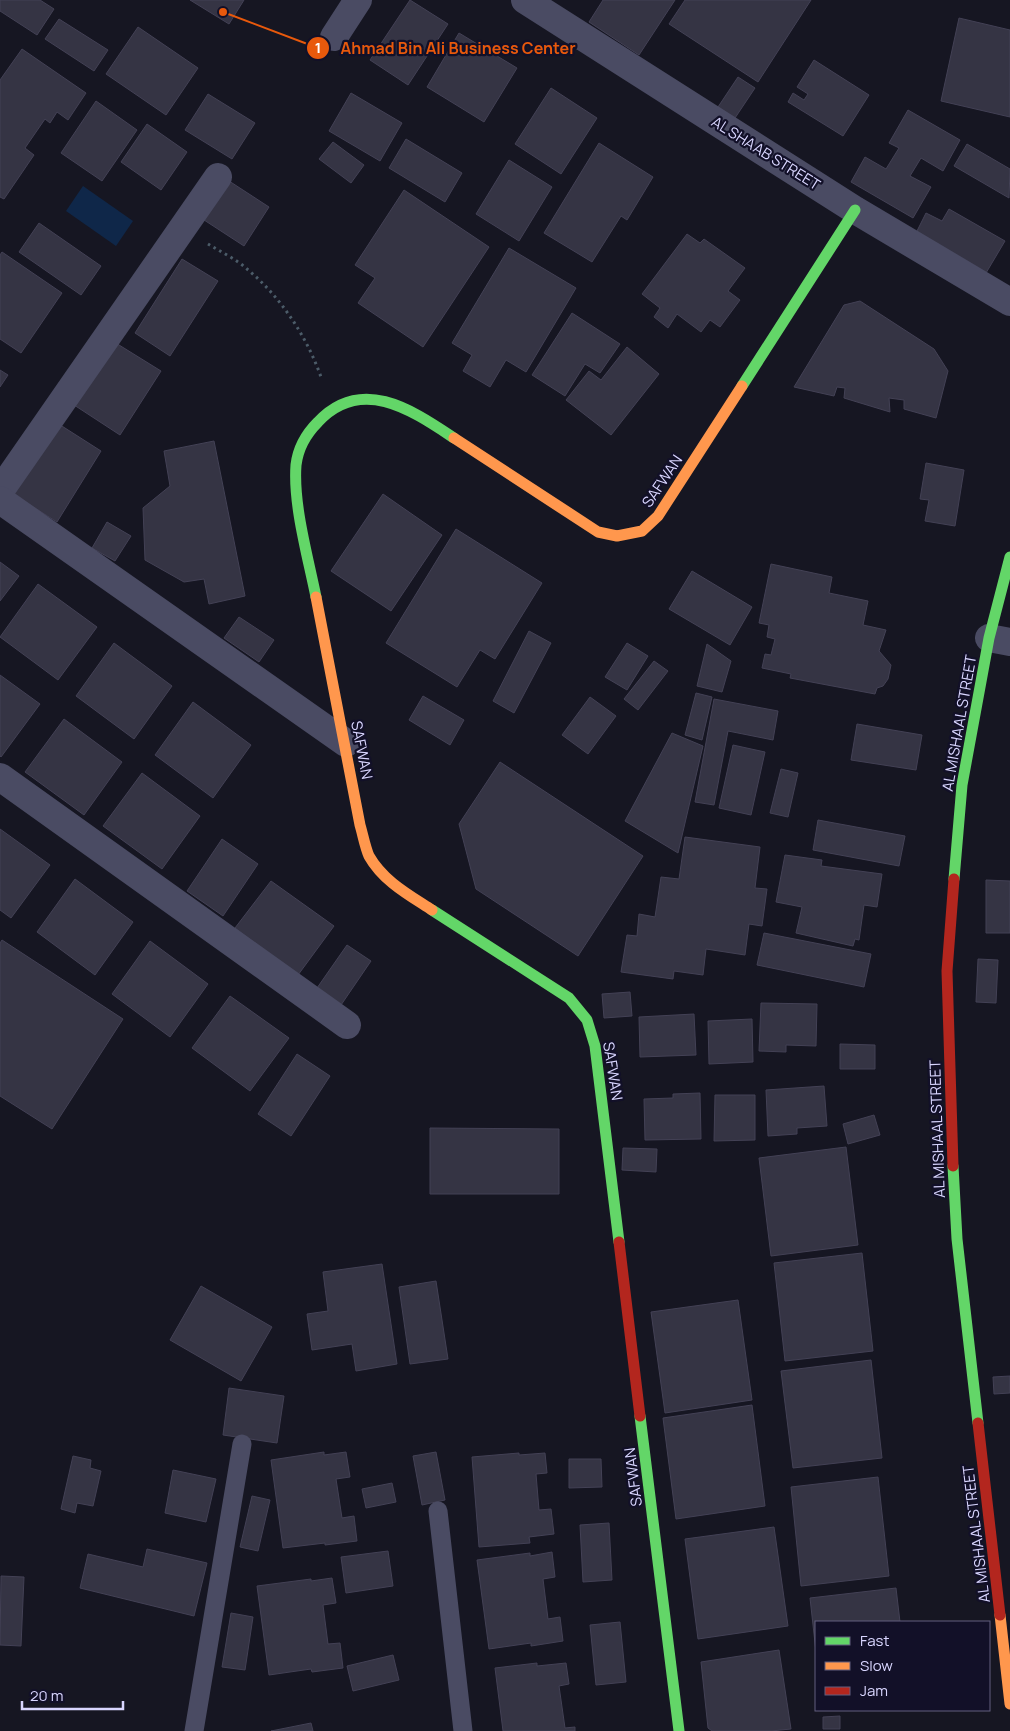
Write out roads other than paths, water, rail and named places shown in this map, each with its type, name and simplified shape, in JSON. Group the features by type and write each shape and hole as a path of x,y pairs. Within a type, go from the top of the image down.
{"street":[{"path":"334,37 358,0"},
{"name":"AL SHAAB STREET","path":"525,0 855,210 1010,302"},
{"path":"0,491 218,177"},
{"name":"SAFWAN","path":"679,1731 596,1046 587,1020 569,998 398,888 384,876 369,855 360,825 346,743 297,500 296,474 299,449 313,425 331,409 350,402 371,398 415,412 598,532 617,536 642,530 658,516 855,210"},
{"path":"0,500 346,743"},
{"name":"AL MISHAAL STREET","path":"1010,557 999,640 962,785 947,972 957,1239 1010,1704"},
{"path":"0,777 347,1025"}],"lane":[{"path":"194,1731 242,1444"},
{"path":"438,1511 463,1731"}],"water":[{"path":"83,186 133,221 116,246 66,211"}],"place":[{"name":"Ahmad Bin Ali Business Center","path":"223,12"}]}
